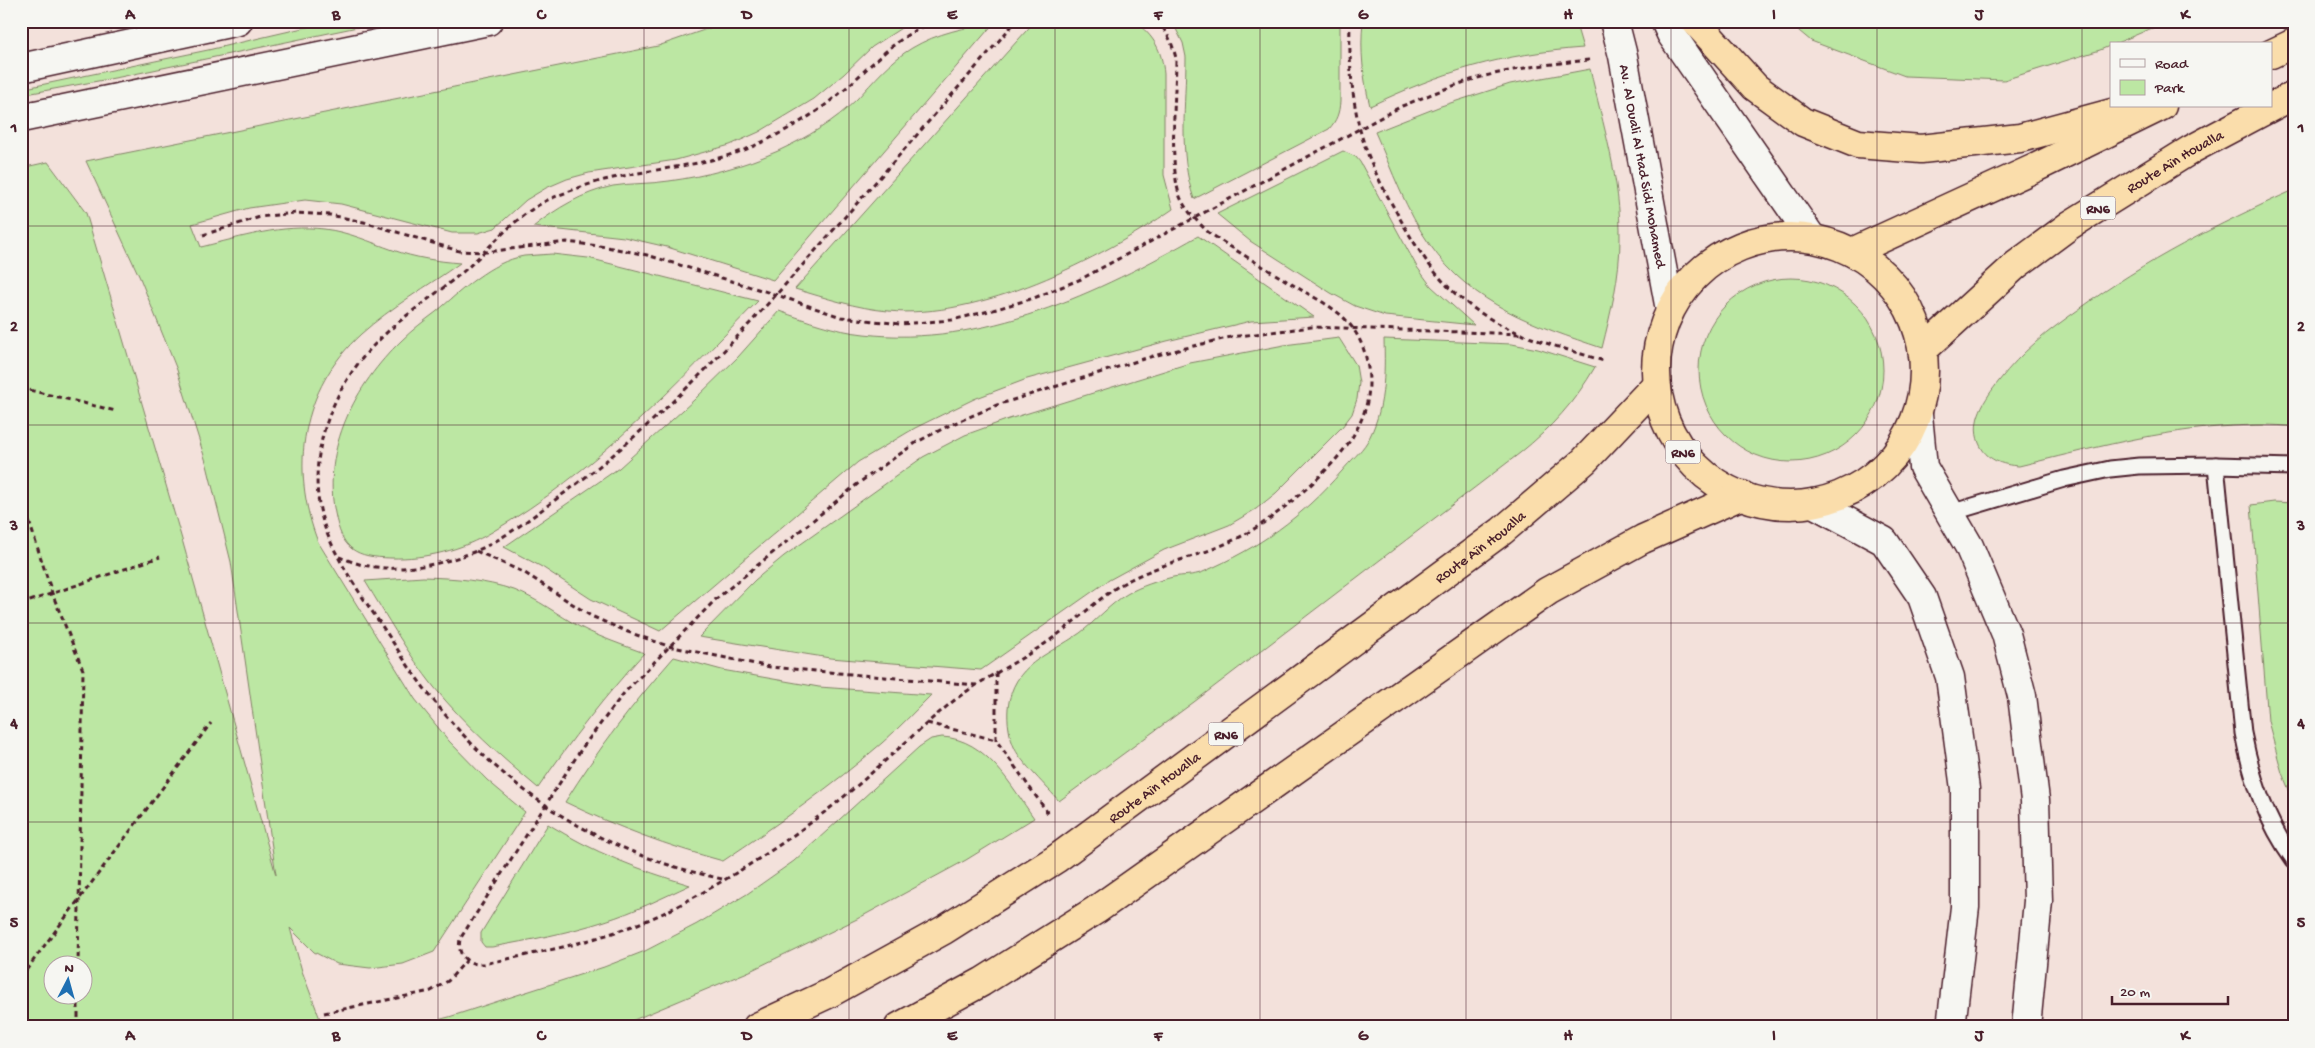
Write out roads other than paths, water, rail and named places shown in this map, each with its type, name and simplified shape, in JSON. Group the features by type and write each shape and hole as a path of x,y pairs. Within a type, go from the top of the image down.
{"highway":[{"path":"1695,21 1755,87 1803,122 1858,144 1921,149 2020,138 2131,108"},
{"path":"2272,54 2294,43"},
{"name":"Route Aïn Houalla","path":"2272,107 2294,95"},
{"path":"1852,252 2158,108"},
{"name":"Route Aïn Houalla","path":"1923,350 2016,265 2070,225 2192,149 2269,108"},
{"name":"RN6","path":"1770,238 1812,238 1852,252 1886,276 1910,310 1923,350 1924,383 1918,415 1903,444 1879,472 1849,492 1813,503 1777,504 1742,495 1709,478 1683,452 1665,421 1656,385 1658,346 1670,310 1695,275 1729,251 1770,238"},
{"name":"Route Aïn Houalla","path":"757,1027 828,994 944,930 1056,859 1502,531 1584,461 1656,385"},
{"path":"899,1027 982,982 1096,910 1548,591 1643,540 1742,495"}],"street":[{"path":"21,68 238,21"},
{"path":"21,118 488,21"},
{"name":"Av. Al Ouali Al Had Sidi Mohamed","path":"1614,21 1624,56 1670,310"},
{"path":"1664,21 1671,34 1812,238"},
{"path":"1918,415 1923,467 1969,546 2006,634 2022,696 2035,800 2038,901 2026,1027"},
{"path":"1813,503 1884,542 1922,597 1950,677 1965,789 1965,906 1951,1027"}],"lane":[{"path":"2216,465 2243,733 2250,771 2263,808 2281,842 2294,860"},
{"path":"1950,513 2088,472 2139,466 2294,467"}]}
